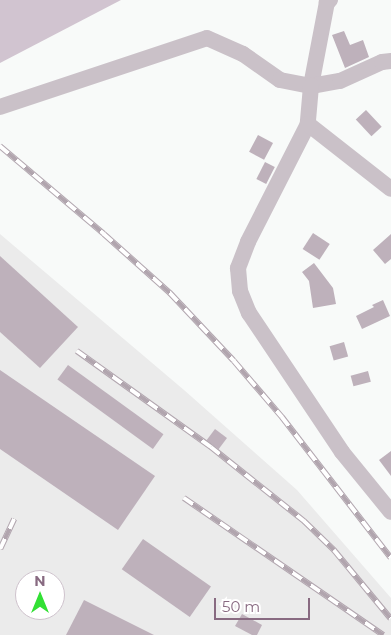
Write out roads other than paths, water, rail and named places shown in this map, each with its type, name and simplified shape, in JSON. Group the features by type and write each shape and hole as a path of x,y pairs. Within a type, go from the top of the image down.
{"street":[{"path":"328,1 311,86 308,124 248,242 238,268 240,291 249,313 342,452 391,512"},
{"path":"0,107 207,38 243,54 280,80 311,86 340,81 382,62 391,61"},
{"path":"308,124 391,189"}],"railway":[{"path":"0,146 170,293 234,361 282,417 391,558"},
{"path":"77,351 211,447 304,521 334,550 391,619"},
{"path":"184,498 383,635"},
{"path":"0,549 14,519"}]}
